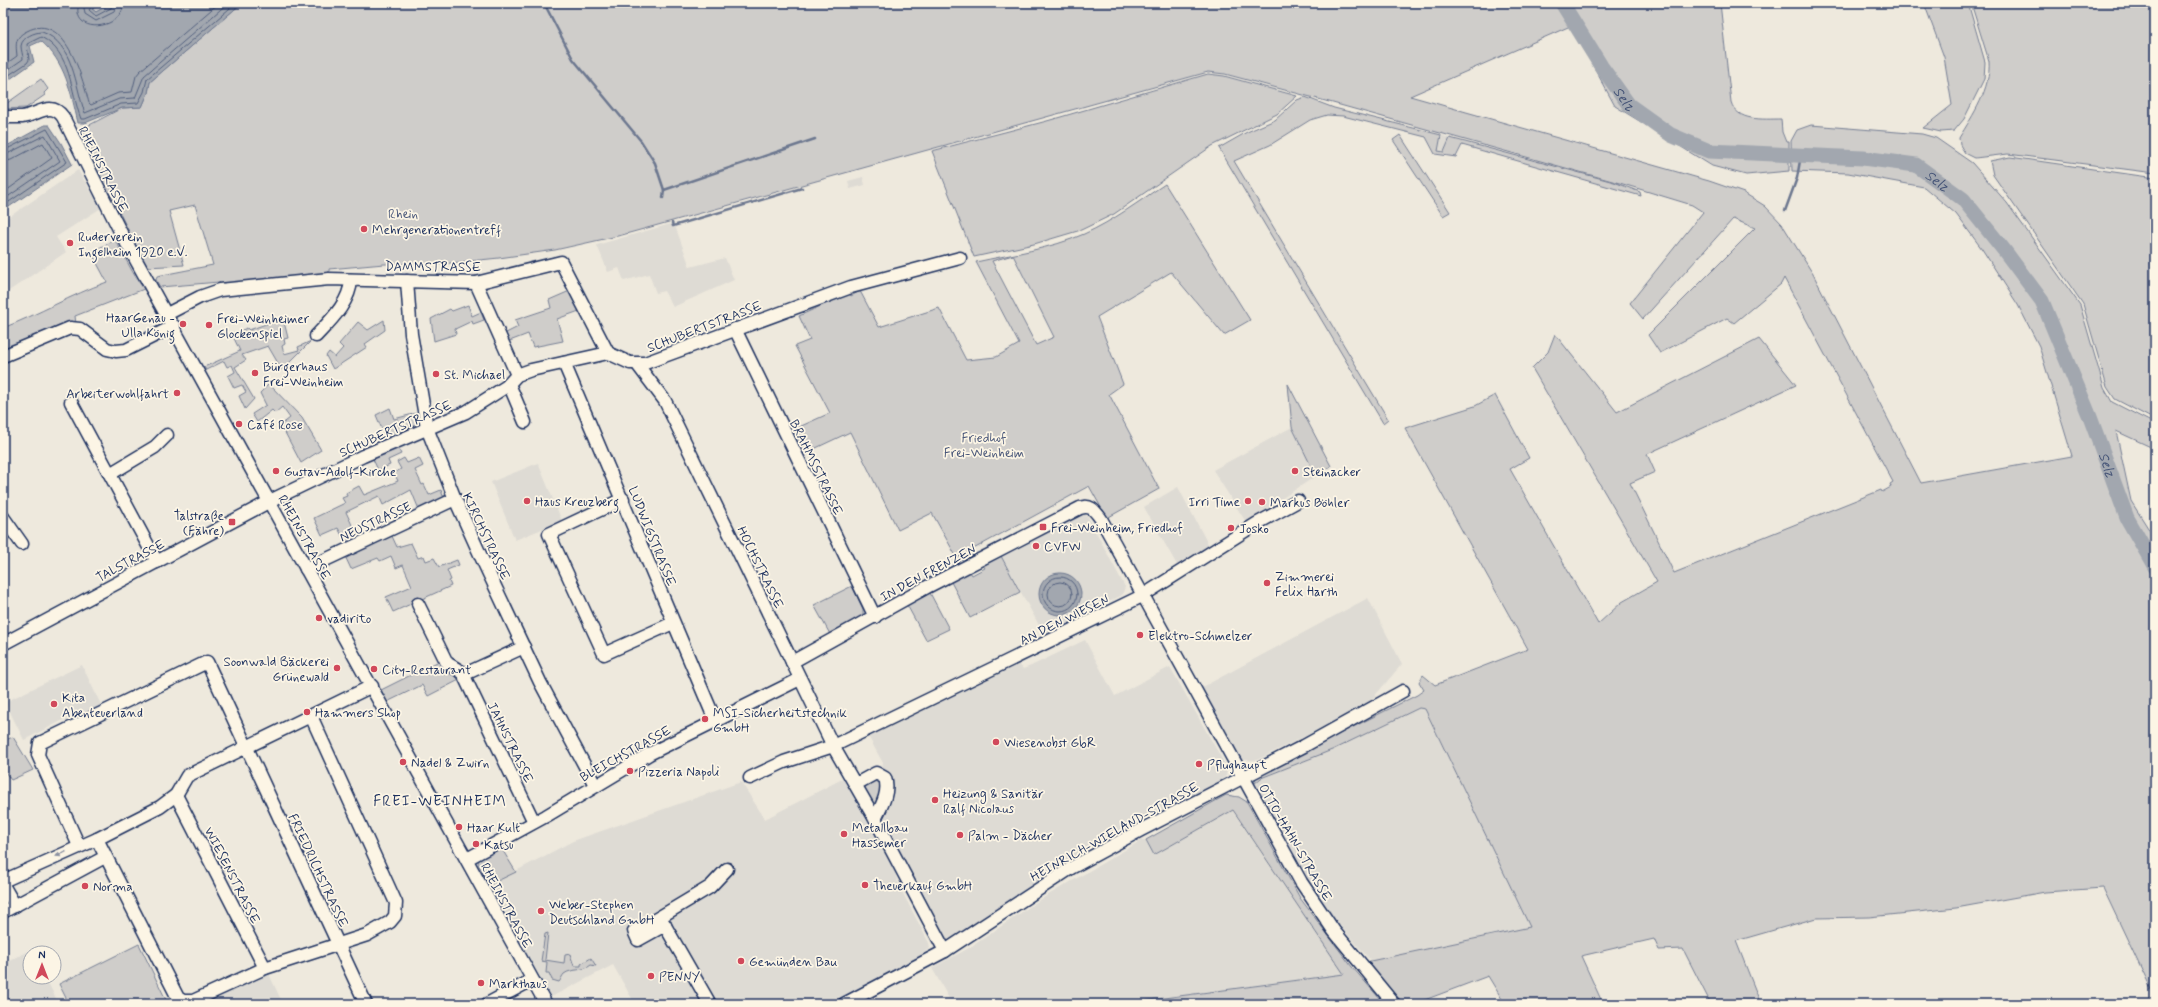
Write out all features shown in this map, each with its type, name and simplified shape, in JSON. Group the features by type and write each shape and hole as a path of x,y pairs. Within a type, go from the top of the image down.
{"street":[{"name":"RHEINSTRASSE","path":"3,117 22,117 48,108 59,112 120,231 174,326 546,1004"},
{"name":"SCHUBERTSTRASSE","path":"270,502 362,456 466,412 513,379 531,370 608,353 638,364 645,363 851,287 960,258"},
{"name":"DAMMSTRASSE","path":"167,314 200,296 220,290 329,279 476,283 560,262 608,353"},
{"path":"316,336 334,316 350,291 351,280"},
{"name":"KIRCHSTRASSE","path":"407,281 411,334 426,428 455,499 524,647 595,785"},
{"path":"476,283 513,379 525,422"},
{"path":"3,356 70,328 80,329 107,349 121,351 174,326"},
{"name":"BRAHMSSTRASSE","path":"735,329 874,616"},
{"name":"LUDWIGSTRASSE","path":"564,363 623,499 673,623 715,720"},
{"name":"HOCHSTRASSE","path":"638,364 664,401 833,746 856,784 945,951"},
{"path":"71,402 157,562"},
{"path":"110,474 155,447 167,435"},
{"name":"NEUSTRASSE","path":"306,568 455,499"},
{"path":"623,499 549,534 604,654 673,623"},
{"name":"AN DEN WIESEN","path":"750,778 784,762 833,746 1142,596 1256,524 1298,501"},
{"name":"TALSTRASSE","path":"4,642 270,502"},
{"name":"OTTO-HAHN-STRASSE","path":"1078,509 1088,507 1095,511 1301,882 1334,931 1394,1004"},
{"name":"IN DEN FRENZEN","path":"792,662 874,616 1078,509"},
{"path":"3,517 22,544"},
{"path":"418,604 447,663 465,674 524,647"},
{"name":"FRIEDRICHSTRASSE","path":"79,846 38,755 40,743 207,662 366,1004"},
{"name":"JAHNSTRASSE","path":"465,674 465,678 534,822"},
{"name":"BLEICHSTRASSE","path":"467,859 534,822 595,785 715,720 800,680"},
{"path":"3,881 97,839 160,807 176,795 187,776 372,686"},
{"name":"HEINRICH-WIELAND-STRASSE","path":"844,1004 945,951 1071,868 1242,777 1304,746 1403,691"},
{"path":"97,839 178,998 183,1001 193,1001 265,968 338,944 350,942 390,922 395,916 396,904 311,716"},
{"path":"856,784 876,773 885,778 887,783 885,797 875,819"},
{"name":"WIESENSTRASSE","path":"176,795 265,968"},
{"path":"3,912 106,857"},
{"path":"710,1004 663,921 710,887 727,869"},
{"path":"3,885 15,906"},
{"path":"487,1004 532,980"}],"shaded area":[{"path":"1441,135 1450,138 1444,152 1438,151"},
{"path":"78,170 101,208 56,237 66,252 3,295 3,221"},
{"path":"863,177 865,185 850,189 848,181"},
{"path":"674,223 690,267 725,258 734,280 673,307 664,291 656,293 649,274 624,281 619,268 608,272 597,245"},
{"path":"1292,427 1316,476 1246,522 1213,470"},
{"name":"Haus Kreuzberg","path":"538,463 562,521 515,540 491,482"},
{"path":"1178,487 1209,546 1177,565 1144,507"},
{"path":"1082,513 1088,517 1125,587 1122,595 1045,636 1001,556"},
{"path":"1368,598 1402,664 1366,706 1257,760 1241,760 1199,689"},
{"path":"1085,640 1115,696 1170,667 1227,768 1226,776 1203,791 1066,862 957,937 948,939 942,935 884,821 893,779 882,769 883,763 868,736 1019,664 1023,669"},
{"name":"Kita Abenteuerland","path":"82,665 102,707 70,723 67,718 24,740 5,702"},
{"path":"1419,708 1425,709 1530,927 1371,961 1322,905 1308,884 1254,784 1261,778 1332,750"},
{"path":"844,778 895,873 899,886 929,943 930,948 920,956 828,1004 635,1004 613,965 551,997 489,885 573,841 741,782 765,819"},
{"path":"1232,810 1344,974 1119,1004 952,1004 932,968 971,947 1038,901 1142,840 1146,840 1154,855"},
{"path":"22,954 22,985 49,985 59,1004 3,1004 3,964"},
{"path":"268,972 283,1004 193,1004"}],"green space":[{"path":"102,3 112,3 96,12 92,9"},
{"name":"Rhein","path":"242,3 1720,3 1731,102 1739,113 1745,116 1759,119 1781,119 1782,132 1786,142 1789,142 1789,171 1746,175 1712,166 1615,106 1589,58 1575,24 1410,96 1709,181 1744,193 1765,206 1782,224 1813,274 1921,483 2072,456 2039,346 2018,305 1982,249 1956,214 1924,187 1848,173 1792,171 1791,141 1797,130 1811,125 1922,134 1936,138 1972,163 2007,203 2080,305 2104,388 2112,402 2155,424 2155,449 2116,431 2131,501 2155,539 2155,998 2103,888 2045,892 1956,908 1869,917 1816,918 1736,941 1760,1002 1755,1004 1711,1004 1683,949 1659,950 1654,939 1581,956 1603,1004 1505,1004 1488,976 1414,1004 1394,1004 1361,963 1530,927 1425,709 1419,708 1332,750 1261,778 1254,784 1257,775 1417,695 1424,690 1419,682 1423,675 1435,685 1528,649 1405,428 1475,406 1495,395 1529,458 1510,469 1598,624 1622,602 1657,582 1532,368 1548,352 1555,334 1617,412 1759,339 1796,385 1647,454 1655,472 1630,483 1674,573 1881,490 1882,492 1891,487 1890,484 1893,482 1784,278 1781,284 1734,323 1727,318 1660,353 1648,335 1755,228 1733,219 1643,319 1630,303 1703,212 1692,205 1623,184 1322,100 1225,74 1208,72 622,235 555,250 441,264 384,264 329,269 329,274 221,285 219,282 160,287 156,280 157,276 213,265 195,205 169,211 184,265 147,267 76,132 122,108 142,107 148,93 150,82"},
{"path":"1924,3 1968,3 1985,62 1984,79 1964,119 1954,131 1941,132 1923,128 1952,105 1944,57"},
{"path":"1971,3 2155,3 2155,173 2008,154 1975,158 1965,153 1960,145 1959,138 1980,101 1987,82 1989,71 1989,61"},
{"path":"1208,74 1224,76 1297,96 1277,114 1212,146 1114,214 1081,230 1034,244 974,257 932,151 1047,121"},
{"path":"41,79 48,89 44,93 45,95 26,108 3,109 3,106"},
{"path":"1305,97 1334,108 1441,135 1438,151 1444,152 1450,138 1614,182 1640,192 1641,196 1462,145 1456,157 1435,154 1426,137 1343,116 1327,115 1310,120 1270,145 1234,161 1388,419 1383,423 1219,148 1247,132 1275,120 1297,100"},
{"path":"1400,135 1450,212 1443,216 1393,140"},
{"path":"2010,157 2155,178 2155,420 2115,399 2107,387 2083,304 1993,175 1990,161"},
{"name":"Friedhof Frei-Weinheim","path":"1165,184 1250,320 1224,335 1171,272 1097,317 1123,384 1109,394 1159,489 1107,518 1089,486 957,558 932,513 898,530 850,432 799,456 788,432 830,413 795,346 810,340 799,316 849,293 851,296 860,291 879,327 939,308 966,360 996,357 1019,344 976,262 1058,244 1084,234 1125,211","holes":["1013,255 1054,337 1036,345 992,261"]},
{"path":"115,240 144,289 75,316 76,324 3,352 3,328 107,282 91,252"},
{"path":"572,290 582,310 557,319 563,341 533,347 528,334 507,342 504,334 518,327 515,320 551,308 549,300"},
{"path":"468,305 472,316 481,312 484,320 473,324 472,321 455,329 456,334 434,341 431,319 450,309 452,311"},
{"path":"283,318 288,338 284,339 285,344 282,346 284,354 299,350 298,347 311,341 282,370 268,346 242,355 246,360 235,367 254,399 245,409 239,396 246,392 242,385 234,388 228,376 235,372 232,365 227,367 224,361 206,370 204,367 240,351 232,334 247,328 249,330"},
{"path":"384,320 385,330 365,344 367,347 333,369 326,356 329,352 335,357 343,348 339,344 358,322 368,330"},
{"path":"269,384 302,418 321,450 301,463 281,425 290,418 282,407 275,413 272,410 257,422 252,414 266,405 260,393"},
{"path":"1288,384 1331,466 1316,476 1292,427"},
{"path":"390,408 394,419 417,413 417,424 386,439 376,415"},
{"path":"397,446 401,454 388,460 390,465 378,470 372,457"},
{"path":"404,458 407,463 419,458 423,466 415,470 422,485 424,484 429,495 441,490 443,496 450,493 451,497 420,512 411,490 383,505 379,496 346,512 359,540 347,545 338,528 322,535 314,518 345,503 342,498 347,496 346,493 359,486 364,495 398,481 394,473 401,469 397,462"},
{"path":"391,534 397,547 411,543 418,558 424,556 426,561 434,558 439,567 457,560 459,565 447,570 451,580 449,581 451,586 393,612 386,597 412,586 403,565 396,568 391,556 380,561 378,558 351,569 344,554"},
{"path":"1001,556 1020,592 970,618 951,582 970,572 972,575 985,568 983,565"},
{"path":"852,586 863,609 863,617 831,636 814,605"},
{"path":"930,593 949,629 926,640 907,605"},
{"path":"441,660 463,678 428,696 422,685 387,702 381,690"},
{"path":"13,737 33,770 11,780 3,769 3,741"},
{"path":"878,777 884,788 873,809 861,787"},
{"path":"1226,795 1239,797 1247,802 1300,898 1352,967 1381,1000 1375,1004 1119,1004 1344,974 1233,810 1154,855 1146,840"},
{"path":"500,846 516,872 489,885 478,864 479,858"},
{"path":"548,933 545,960 564,963 565,955 570,954 574,966 581,966 581,964 591,958 596,966 591,965 585,969 567,972 563,975 559,982 552,980 549,973 546,973 547,962 541,961 545,934"},
{"path":"139,944 168,1004 69,1004 60,985 62,985 62,982"}],"water":[{"path":"3,3 102,3 92,9 96,12 112,3 242,3 150,82 148,93 142,107 122,108 85,123 78,123 66,78 56,58 41,41 30,46 34,62 3,84"},
{"path":"45,125 49,125 72,164 3,211 3,148"},
{"path":"1056,573 1064,573 1072,576 1078,582 1081,594 1078,606 1072,612 1064,615 1056,615 1048,612 1042,606 1039,598 1039,590 1042,582 1048,576"}],"waterway":[{"path":"544,3 573,59 641,141 655,163 664,190 815,139"},
{"name":"Selz","path":"1562,3 1601,66 1629,105 1671,135 1709,151 1863,158 1916,165 1963,199 2042,301 2090,417 2127,518 2155,567"},
{"path":"1785,211 1797,178 1801,155"},
{"path":"672,223 673,226 802,188"},
{"path":"663,198 664,190"}],"place":[{"name":"Mehrgenerationentreff","path":"364,229"},
{"name":"Ruderverein Ingelheim 1920 e.V.","path":"70,243"},
{"name":"HaarGenau - Ulla König","path":"183,324"},
{"name":"Frei-Weinheimer Glockenspiel","path":"209,325"},
{"name":"Bürgerhaus Frei-Weinheim","path":"255,373"},
{"name":"St. Michael","path":"436,374"},
{"name":"Arbeiterwohlfahrt","path":"177,393"},
{"name":"Café Rose","path":"239,424"},
{"name":"Gustav-Adolf-Kirche","path":"276,471"},
{"name":"Steinacker","path":"1295,471"},
{"name":"Haus Kreuzberg","path":"527,501"},
{"name":"Irri Time","path":"1248,501"},
{"name":"Markus Böhler","path":"1262,502"},
{"name":"Talstraße (Fähre)","path":"232,522"},
{"name":"Frei-Weinheim, Friedhof","path":"1043,527"},
{"name":"Josko","path":"1231,528"},
{"name":"CVFW","path":"1036,546"},
{"name":"Zimmerei Felix Harth","path":"1267,583"},
{"name":"vadirito","path":"319,618"},
{"name":"Elektro-Schmelzer","path":"1140,635"},
{"name":"Soonwald Bäckerei Grünewald","path":"337,668"},
{"name":"City-Restaurant","path":"374,669"},
{"name":"Kita Abenteuerland","path":"54,704"},
{"name":"Hammers Shop","path":"307,712"},
{"name":"MSI-Sicherheitstechnik GmbH","path":"705,719"},
{"name":"Wiesenobst GbR","path":"996,742"},
{"name":"Nadel & Zwirn","path":"403,762"},
{"name":"Pflughaupt","path":"1199,764"},
{"name":"Pizzeria Napoli","path":"630,771"},
{"name":"Heizung & Sanitär Ralf Nicolaus","path":"935,800"},
{"name":"Haar Kult","path":"459,827"},
{"name":"Metallbau Hassemer","path":"844,834"},
{"name":"Palm - Dächer","path":"960,835"},
{"name":"Katsu","path":"476,844"},
{"name":"Theuerkauf GmbH","path":"865,885"},
{"name":"Norma","path":"85,886"},
{"name":"Weber-Stephen Deutschland GmbH","path":"541,911"},
{"name":"Gemünden Bau","path":"741,961"},
{"name":"PENNY","path":"651,976"},
{"name":"Markthaus","path":"481,983"}],"district":[{"name":"FREI-WEINHEIM","path":"440,801"}]}
